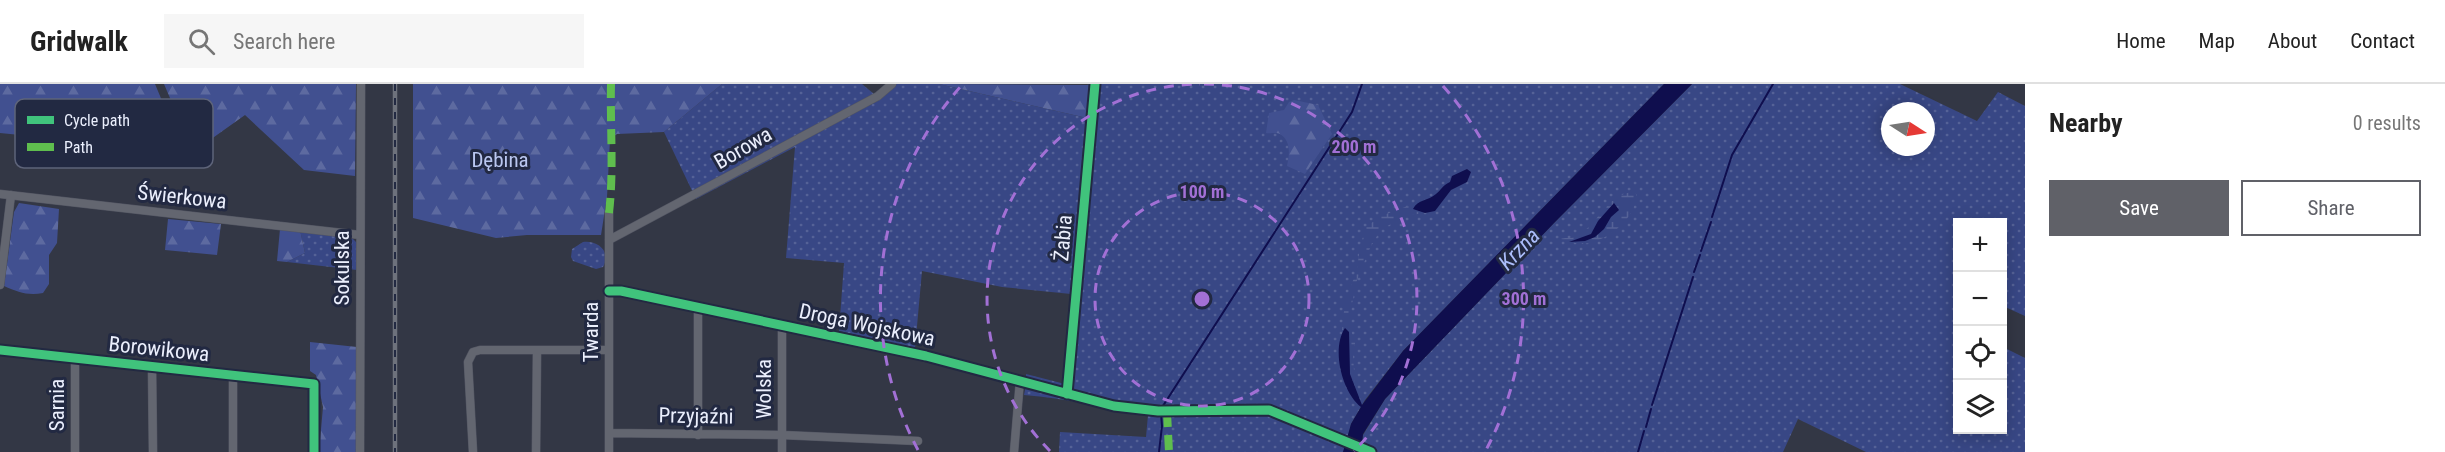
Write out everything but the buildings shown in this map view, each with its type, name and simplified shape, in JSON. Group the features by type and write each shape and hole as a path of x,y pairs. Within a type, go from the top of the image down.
{"street":[{"name":"Sokulska","path":"360,452 361,84"},
{"name":"Borowa","path":"609,240 878,96 892,84"},
{"name":"Żabia","path":"1067,394 1095,84"},
{"name":"Świerkowa","path":"0,194 360,235"},
{"path":"0,285 10,195"},
{"name":"Twarda","path":"609,213 609,452"},
{"name":"Droga Wojskowa","path":"609,291 621,291 926,356 1114,406"},
{"path":"698,308 698,435"},
{"name":"Wolska","path":"782,325 782,452"},
{"name":"Borowikowa","path":"0,350 314,384 314,452"},
{"path":"473,452 468,394 469,356 473,352 480,350 609,350"},
{"path":"536,452 537,350"},
{"name":"Sarnia","path":"75,358 75,452"},
{"path":"152,366 153,452"},
{"path":"233,375 233,452"},
{"path":"1014,452 1020,380"},
{"name":"Przyjaźni","path":"609,433 782,435 918,441"}],"green space":[{"path":"0,84 155,84 161,99 15,99 15,134 0,133"},
{"path":"164,84 356,84 355,176 304,170 245,115 213,138 213,99 170,99"},
{"name":"Dębina","path":"413,84 722,84 664,132 617,134 610,139 607,197 601,235 527,235 496,238 413,218"},
{"path":"722,84 862,84 874,94 886,84 939,84 1087,118 1090,85 1087,84 1664,84 1403,351 1365,400 1351,424 1348,440 1266,408 1140,409 1098,401 1026,379 1026,374 1065,384 1071,294 1002,287 922,271 915,348 839,331 844,263 786,258 795,147 696,199 664,132"},
{"path":"939,84 1090,85 1087,118"},
{"path":"1692,84 1900,84 1977,121 1998,92 2025,106 2025,316 2007,308 2007,218 1953,218 1953,434 2007,434 2007,349 2025,358 2025,452 1866,452 1798,419 1783,452 1374,452 1369,447 1362,446 1363,435 1385,399 1554,223"},
{"path":"1294,100 1318,105 1332,134 1305,174 1287,166 1289,149 1284,137 1278,133 1266,133 1269,113 1284,110 1289,102"},
{"path":"1634,192 1636,194 1632,211 1621,226 1613,232 1597,241 1585,244 1560,239 1572,238 1583,232 1615,198"},
{"path":"19,203 59,209 57,243 49,255 49,284 43,293 23,293 4,286 14,212"},
{"path":"1416,203 1413,208 1425,213 1410,215 1381,229 1370,248 1356,283 1350,315 1350,327 1355,343 1353,355 1355,387 1349,360 1349,332 1342,330 1345,302 1357,270 1360,246 1366,227 1381,216"},
{"path":"168,219 221,224 217,255 165,250"},
{"path":"280,229 300,230 305,253 287,262 277,261"},
{"path":"300,230 353,239 357,243 357,270 287,262 305,253"},
{"path":"583,242 593,243 602,248 606,256 603,267 596,269 573,261 572,249"},
{"path":"310,342 357,347 358,452 319,452 323,407 316,375 310,371"},
{"path":"1026,385 1115,408 1142,412 1269,411 1347,442 1343,452 1059,452 1060,432 1146,437 1148,415 1024,395"}],"water":[{"name":"Krzna","path":"1664,84 1692,84 1554,223 1385,399 1363,434 1361,452 1343,452 1351,424 1361,407 1349,391 1341,370 1339,347 1345,328 1349,332 1350,374 1362,405 1403,351"},
{"path":"1467,169 1471,172 1467,182 1451,190 1435,211 1425,213 1413,209 1418,203 1436,194 1450,182 1452,176"},
{"path":"1614,203 1619,210 1595,237 1585,241 1569,242 1591,234 1598,221"}],"waterway":[{"path":"1161,409 1352,112 1362,84"},
{"path":"1712,217 1732,155 1773,84"},
{"path":"1701,251 1711,222"},
{"path":"1694,272 1700,255"},
{"path":"1652,405 1693,277"},
{"path":"1646,427 1651,409"},
{"path":"1159,452 1161,414"},
{"path":"1638,452 1644,431"}],"railway":[{"path":"395,84 395,452"}],"marked path":[{"path":"609,213 612,165 611,84"},
{"path":"1167,412 1169,452"}],"cycle path":[{"path":"1067,394 1095,84"},
{"path":"609,291 621,291 926,356 1114,406 1158,411 1269,410 1371,452"},
{"path":"0,350 314,384 314,452"}]}
